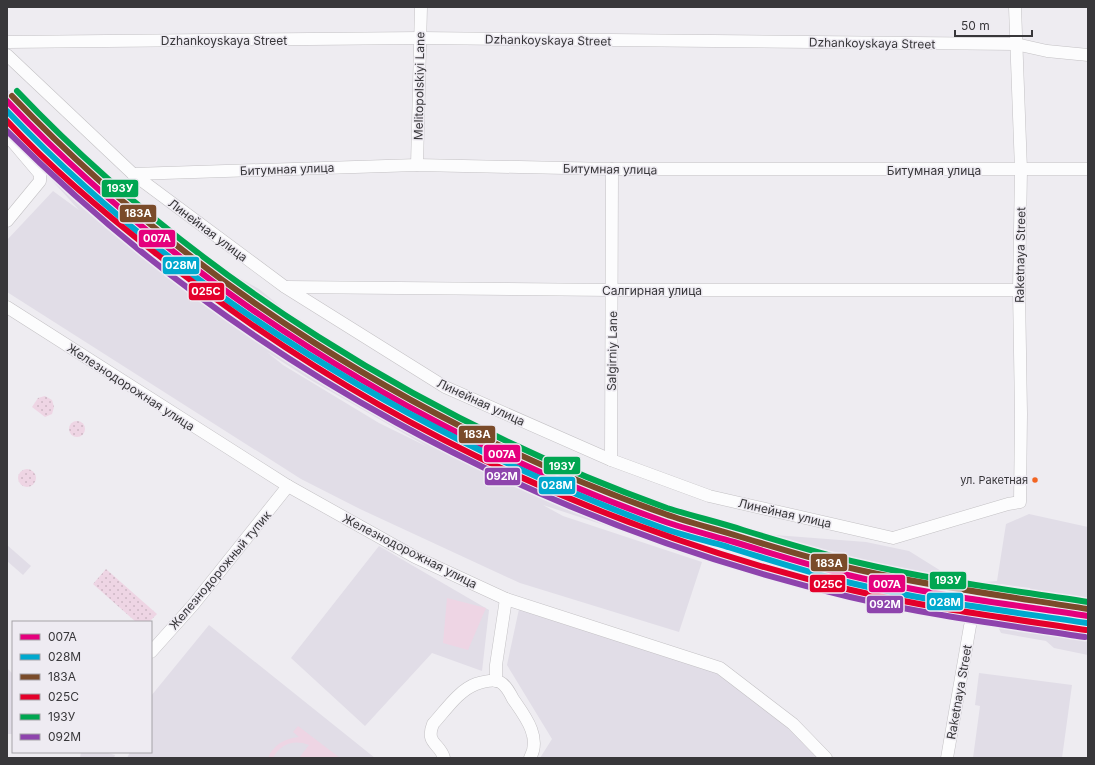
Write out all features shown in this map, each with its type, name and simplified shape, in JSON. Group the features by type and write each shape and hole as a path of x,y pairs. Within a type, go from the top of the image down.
{"street":[{"name":"Melitopolskiyi Lane","path":"417,165 421,7"},
{"name":"Raketnaya Street","path":"1015,7 1021,170 1019,290 1021,414 1020,502"},
{"name":"Dzhankoyskaya Street","path":"7,42 421,38 1016,44 1047,51 1088,55"},
{"name":"Линейная улица","path":"7,55 133,174 285,287 445,387 611,460 709,496 893,538 1008,504 1020,502"},
{"path":"7,135 40,174 40,181 7,221"},
{"name":"Битумная улица","path":"133,174 417,165 612,169 1088,169"},
{"name":"Salgirniy Lane","path":"611,460 612,169"},
{"name":"Салгирная улица","path":"285,287 612,290 1019,290"},
{"name":"Железнодорожная улица","path":"7,307 288,486 415,557 506,599 720,668 793,724 826,758"},
{"name":"Железнодорожный тупик","path":"152,651 193,605 288,486"},
{"path":"496,681 496,665 506,599"},
{"name":"Raketnaya Street","path":"947,758 970,626"},
{"path":"444,758 442,751 432,742 431,730 433,724 466,688 476,684 496,681 505,686 530,724 534,739 530,758"}],"shaded area":[{"path":"7,89 23,105 109,179 116,192 132,204 149,212 232,274 259,289 286,311 309,325 314,332 320,333 348,350 372,375 479,432 548,463 562,465 604,488 725,531 866,542 909,551 962,584 997,581 1006,524 1029,514 1088,527 1088,655 1054,648 1046,641 1001,633 997,625 830,589 681,553 616,529 543,505 563,516 702,562 679,632 520,583 360,509 301,479 7,292 7,240 53,191 79,210 7,131","holes":["267,352 309,379 428,447 379,423 283,365","1000,584 1030,588 1030,594 1001,589"]},
{"path":"45,396 52,400 54,407 52,414 45,417 32,407 38,398"},
{"path":"74,421 80,421 85,426 83,435 80,437 74,437 69,432 69,426"},
{"path":"27,469 34,471 36,478 34,485 27,487 20,485 18,478 20,471"},
{"path":"7,545 31,566 23,575 7,561"},
{"path":"379,546 489,610 482,671 432,653 365,726 291,658"},
{"path":"106,569 157,614 150,621 135,621 93,584"},
{"path":"447,598 486,608 468,650 443,643"},
{"path":"519,609 717,672 744,690 791,731 817,758 540,758 552,739 507,665"},
{"path":"209,625 375,758 127,758 130,753 152,753 152,695"},
{"path":"7,668 12,673 12,734 7,734"},
{"path":"979,673 1072,685 1062,758 973,758 980,706 975,705"},
{"path":"298,726 340,758 299,758 309,745 303,743 293,743 279,749 273,758 268,758 273,749 280,743 299,737 293,732"},
{"path":"81,753 108,753 115,755 114,758 80,758"}],"transit line":[{"name":"193У","path":"17,91 86,159 159,222 237,282 318,337 402,387 489,433 577,473 667,508 816,552 917,575 1088,602"},
{"name":"183А","path":"12,96 81,164 155,228 233,288 314,343 399,393 486,439 575,479 665,514 800,555 859,570 916,582 1088,609"},
{"name":"007А","path":"7,101 76,169 150,233 228,293 311,348 396,400 484,446 573,486 663,521 807,564 910,589 1088,616"},
{"name":"028М","path":"7,111 76,178 150,242 228,300 309,355 393,405 480,450 568,490 657,526 805,571 910,596 1087,623"},
{"name":"025С","path":"7,121 43,157 99,208 236,314 317,368 400,417 486,461 574,500 664,535 756,565 851,590 909,602 1086,630"},
{"name":"092М","path":"7,131 97,214 192,291 292,360 396,422 505,478 617,525 732,565 850,597 879,603 968,619 1085,637"}],"place":[{"name":"ул. Ракетная","path":"1035,480"}]}
